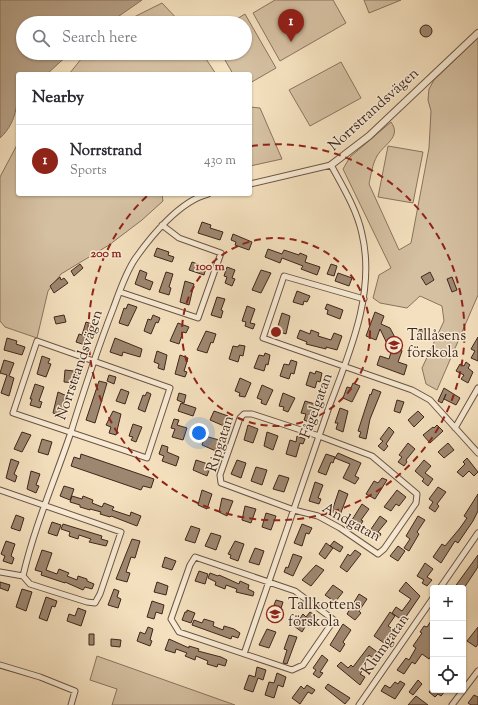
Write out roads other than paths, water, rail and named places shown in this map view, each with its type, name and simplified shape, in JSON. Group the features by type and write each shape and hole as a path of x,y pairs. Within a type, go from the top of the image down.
{"street":[{"name":"Norrstrandsvägen","path":"252,184 331,165 369,136 478,33"},
{"name":"Fågelgatan","path":"244,654 344,367 364,299 366,273 362,234 346,193 331,165"},
{"name":"Norrstrandsvägen","path":"23,576 28,555 46,506 94,361 120,292 134,260 162,225 178,210 204,196"},
{"path":"120,292 198,318 221,253 178,238 162,225"},
{"path":"364,299 284,276 264,338 412,390 430,400 478,453"},
{"path":"37,341 94,361 170,388 147,458 13,413 37,341"},
{"path":"455,428 478,388"},
{"name":"Ripgatan","path":"294,510 221,483 220,475 240,418 244,414 252,414 319,436"},
{"name":"Andgatan","path":"294,510 318,516 340,528 378,554 384,549 416,503 417,494 372,456 319,436"},
{"path":"0,490 122,532 100,594 95,603 87,602 30,584 23,576 0,572"},
{"path":"442,585 478,533"},
{"path":"195,557 270,581 295,591 334,620 303,665 292,670 179,632 171,619 195,557"},
{"name":"Klumgatan","path":"359,705 430,602"},
{"path":"0,665 40,677 75,691 71,705"},
{"path":"452,705 478,671"}],"place":[{"name":"Norrstrand","path":"291,42"},
{"name":"Tallåsens förskola","path":"394,345"},
{"name":"Tallkottens förskola","path":"275,614"}]}
